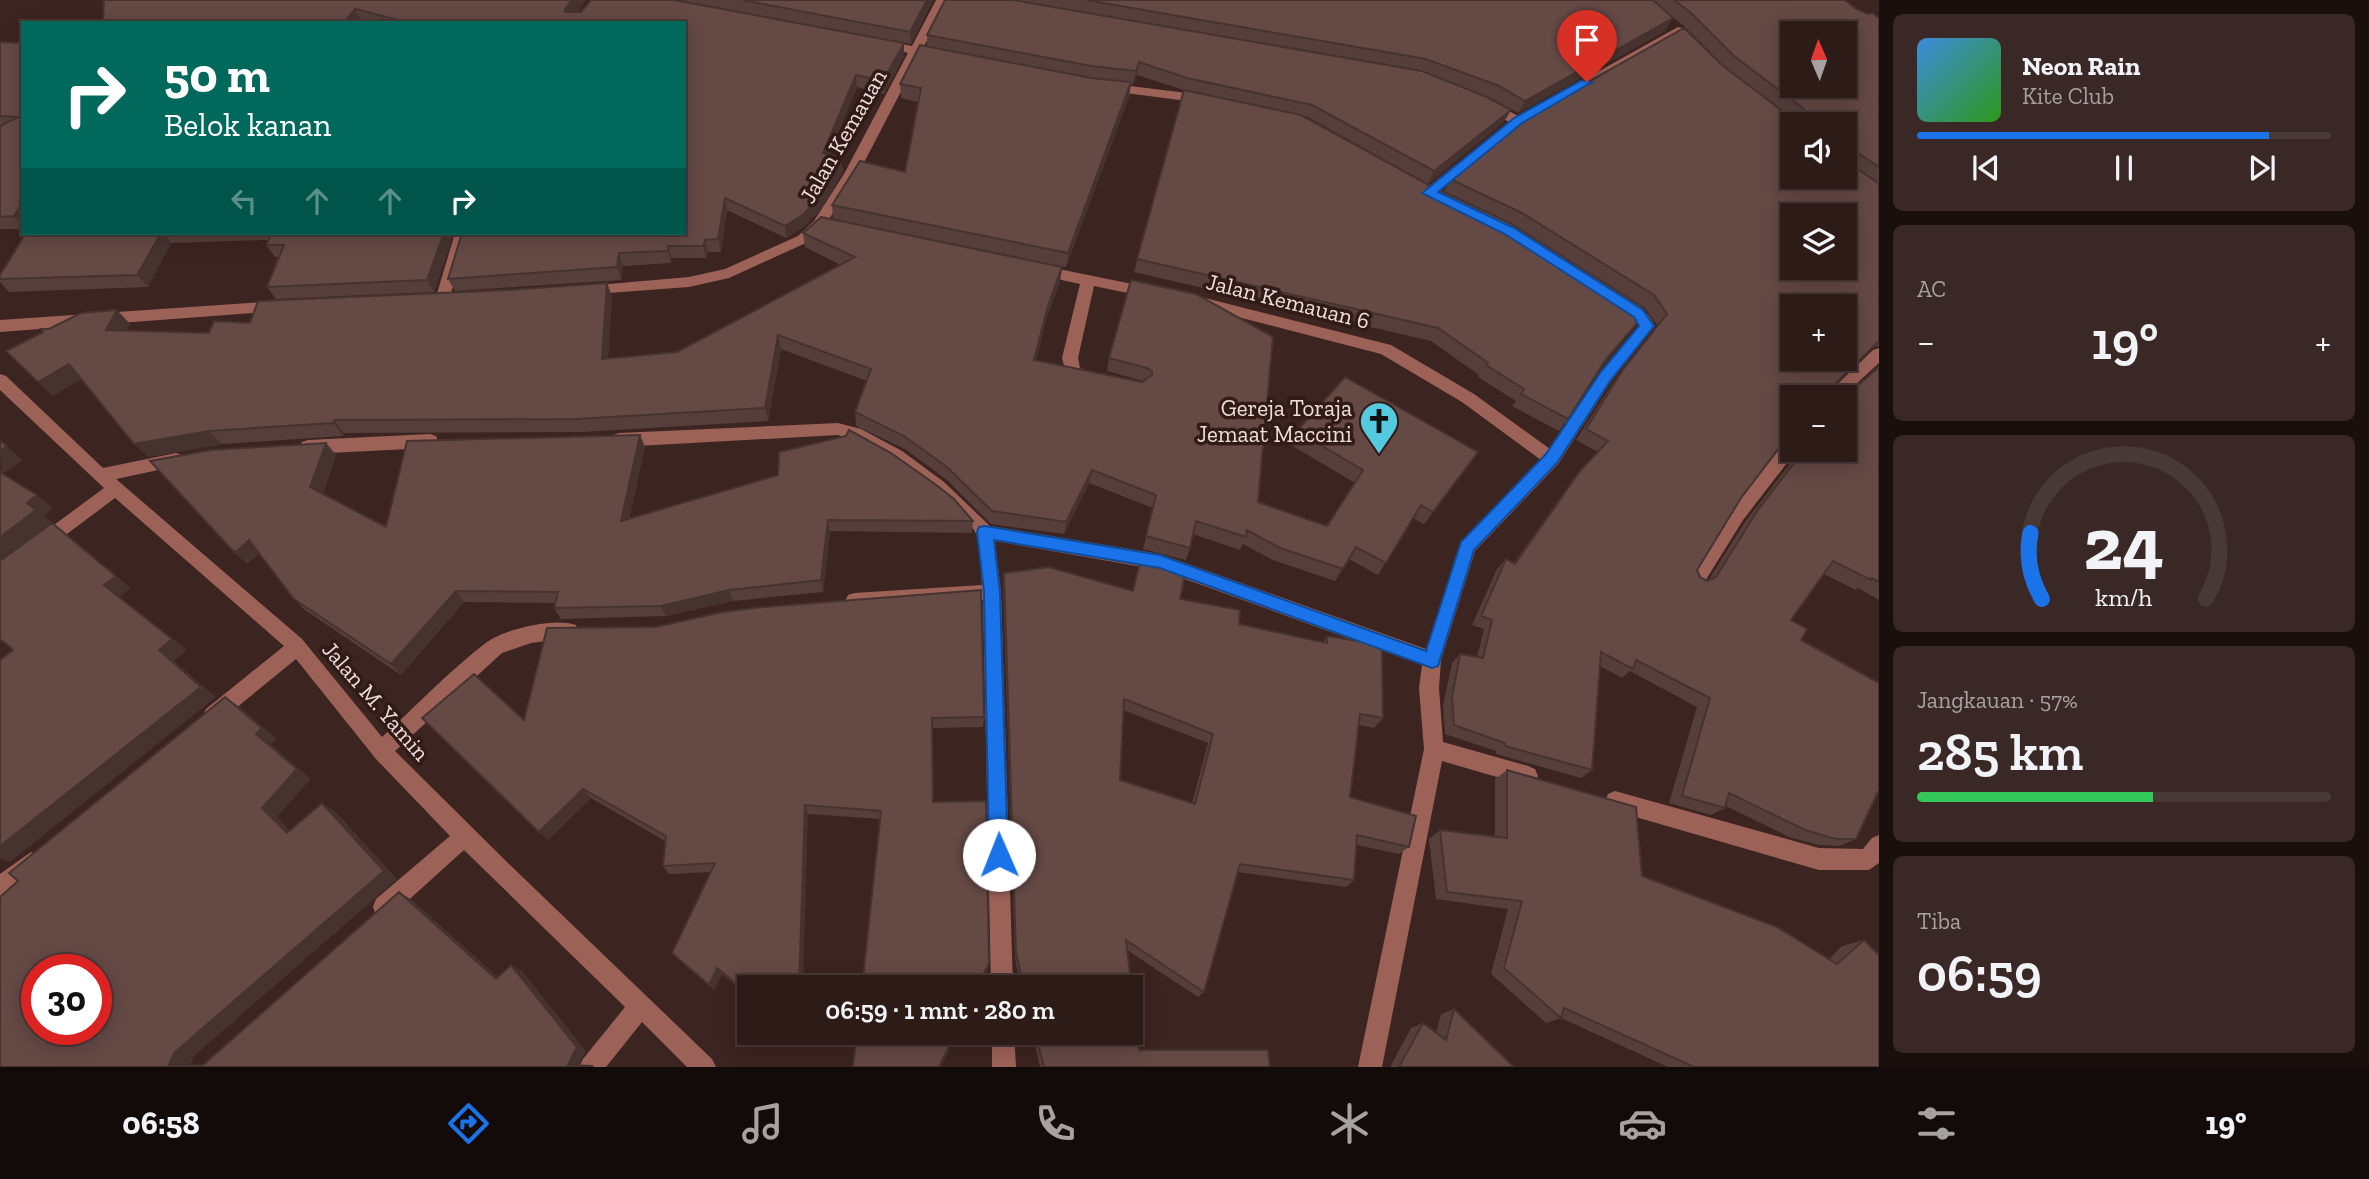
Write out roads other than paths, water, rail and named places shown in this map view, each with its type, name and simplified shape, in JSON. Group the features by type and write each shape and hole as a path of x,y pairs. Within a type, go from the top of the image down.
{"street":[{"name":"Jalan Kemauan","path":"575,292 690,282 729,273 785,250 826,225 941,0"},
{"path":"1452,204 1423,190 1518,121 1677,31"},
{"path":"868,42 957,58"},
{"path":"1089,85 1216,102"},
{"path":"1476,99 1518,121"},
{"path":"441,300 461,235"},
{"name":"Jalan Kemauan 6","path":"1028,267 1173,297 1386,349 1468,398 1552,459"},
{"path":"1088,281 1070,358 1073,372 1105,382"},
{"path":"1370,1067 1434,749 1429,688 1432,660 1467,547 1552,459 1605,377 1647,326 1639,313 1609,295"},
{"path":"0,326 292,306"},
{"path":"1845,385 1879,354"},
{"name":"Jalan M. Yamin","path":"0,380 38,420 114,490 184,546 297,647 382,750 704,1067"},
{"path":"599,440 745,430 840,429 887,451 919,472 968,511 985,532 992,592 1002,975"},
{"path":"291,448 443,441"},
{"path":"100,475 190,457"},
{"path":"1696,581 1737,515 1780,459"},
{"path":"31,552 114,490"},
{"path":"985,532 1160,562 1432,660"},
{"path":"834,603 897,596 992,592"},
{"path":"382,750 495,647 513,638 544,631 584,630"},
{"path":"201,724 297,647"},
{"path":"1434,749 1548,782"},
{"path":"1599,797 1819,859 1869,859 1879,845"},
{"path":"365,924 466,835"},
{"path":"0,888 42,853"},
{"path":"591,1067 641,1005"},
{"path":"1003,1045 1004,1067"}],"place":[{"name":"Gereja Toraja Jemaat Maccini","path":"1379,455"}]}
